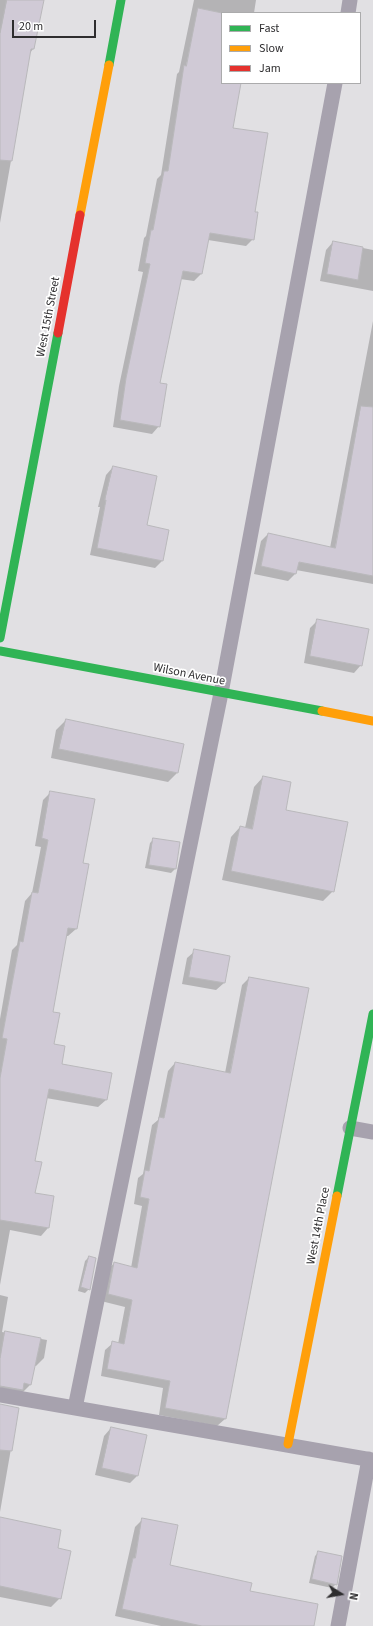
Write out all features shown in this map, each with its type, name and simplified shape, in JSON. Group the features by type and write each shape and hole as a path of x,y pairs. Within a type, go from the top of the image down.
{"street":[{"name":"West 15th Street","path":"0,638 121,0"},
{"name":"Wilson Avenue","path":"0,651 373,721"},
{"name":"West 14th Place","path":"288,1444 373,1014"}],"lane":[{"path":"348,12 350,0"},
{"path":"75,1408 221,693 335,84"},
{"path":"350,1128 373,1132"},
{"path":"0,1395 371,1459 338,1626"}],"building":[{"path":"7,0 44,0 34,49 31,49 12,161 0,160 0,34"},
{"path":"198,8 221,13 221,84 241,84 233,128 268,133 255,212 258,212 254,240 210,233 202,274 183,271 160,383 167,384 160,427 120,420 126,378 150,264 145,263 151,230 153,230 164,171 168,171 184,65 186,66"},
{"path":"333,241 363,247 358,280 327,274"},
{"path":"361,406 373,407 373,576 299,562 296,574 261,566 268,533 335,548"},
{"path":"113,466 157,476 147,525 169,530 163,561 97,548 105,500"},
{"path":"317,619 369,629 362,666 310,656"},
{"path":"66,719 184,744 178,773 59,749"},
{"path":"263,776 291,782 286,810 348,822 334,892 231,871 240,826 252,829"},
{"path":"50,791 95,799 83,863 89,864 77,929 68,928 53,1012 60,1013 54,1044 65,1046 62,1064 112,1073 107,1100 49,1089 35,1161 42,1162 35,1193 54,1196 49,1228 0,1220 0,1078 7,1039 2,1038 20,941 23,942 32,892 38,893 48,840 42,838"},
{"path":"153,838 180,842 176,869 149,865"},
{"path":"194,949 230,956 225,983 189,977"},
{"path":"249,977 309,988 226,1419 165,1408 170,1381 107,1369 112,1341 124,1344 132,1300 108,1294 114,1262 137,1268 149,1199 140,1197 145,1170 149,1171 159,1117 164,1118 175,1062 230,1073"},
{"path":"89,1256 96,1258 90,1290 81,1287"},
{"path":"5,1331 41,1338 31,1385 24,1383 23,1390 0,1386 0,1359"},
{"path":"0,1404 19,1408 12,1451 0,1450"},
{"path":"111,1427 147,1435 138,1476 102,1468"},
{"path":"0,1517 61,1530 58,1548 71,1551 61,1599 0,1586"},
{"path":"142,1518 178,1525 170,1565 252,1583 250,1591 318,1604 314,1626 202,1626 122,1609 133,1558 135,1558"},
{"path":"318,1551 342,1556 337,1585 312,1579"}],"traffic: fast":[{"path":"109,65 121,0"},
{"path":"0,638 58,333"},
{"path":"0,651 322,711"},
{"path":"337,1196 373,1014"}],"traffic: slow":[{"path":"80,215 109,65"},
{"path":"322,711 373,721"},
{"path":"288,1444 337,1196"}],"traffic: jam":[{"path":"58,333 80,215"}]}
